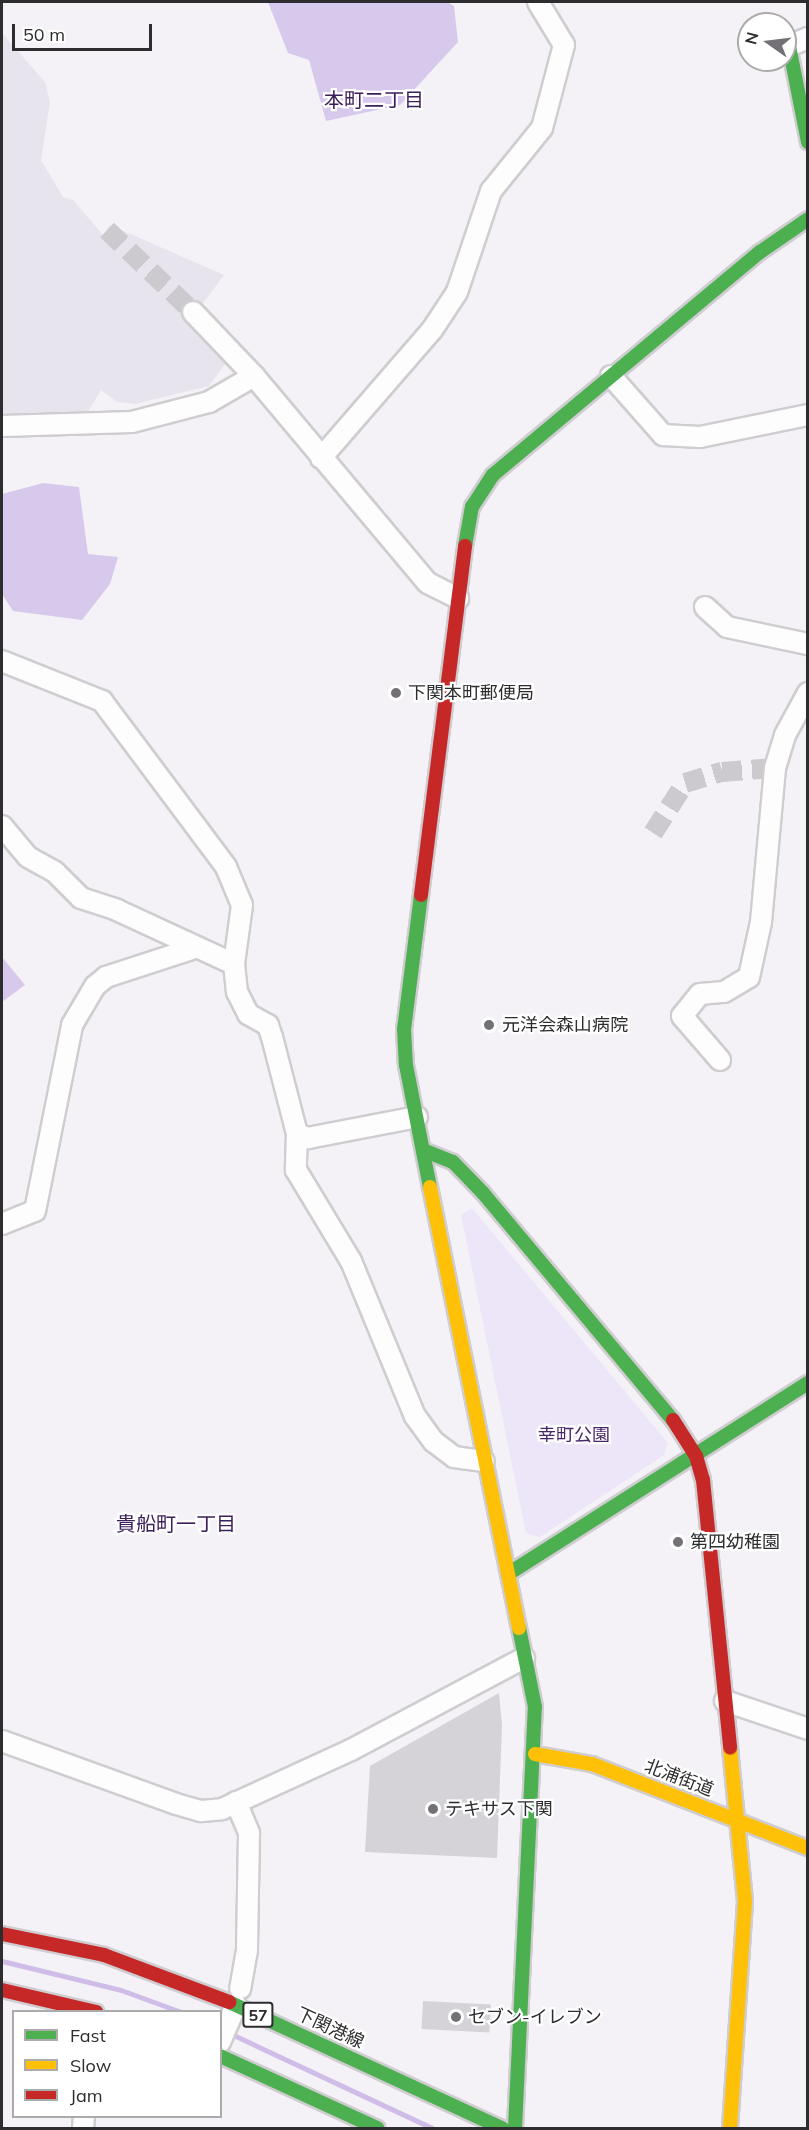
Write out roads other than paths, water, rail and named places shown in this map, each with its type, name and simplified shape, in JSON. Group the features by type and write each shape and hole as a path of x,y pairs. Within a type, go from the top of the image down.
{"street":[{"path":"321,458 432,330 457,292 491,191 542,128 564,45 538,2"},
{"path":"794,72 807,142"},
{"path":"515,2128 535,1754 535,1707 406,1065 405,995 467,530 479,491 611,376 807,219"},
{"path":"193,312 254,376 428,583 458,598"},
{"path":"2,426 132,422 209,402 254,376"},
{"path":"611,376 663,435 700,437 807,415"},
{"path":"705,607 727,627 807,644"},
{"path":"2,661 102,701 208,840 242,905 234,964 237,992 248,1014 270,1031 297,1134 296,1170 351,1262 415,1416 433,1441 454,1457 484,1461"},
{"path":"720,1060 682,1016 700,994 724,992 748,977 761,922 775,768 785,735 807,693"},
{"path":"2,826 28,857 55,872 81,898 117,909 195,948 234,964"},
{"path":"2,1224 35,1211 72,1025 95,986 106,977 195,948"},
{"path":"297,1134 308,1138 417,1117"},
{"path":"423,1150 453,1162 483,1193 685,1435 696,1456 703,1480 746,1902 730,2128"},
{"path":"508,1574 807,1383"},
{"path":"2,1741 201,1811 236,1802 351,1750 524,1658"},
{"path":"725,1701 807,1729"},
{"name":"北浦街道","path":"535,1754 592,1764 807,1848"},
{"path":"222,2037 235,2004 247,1950 249,1833 236,1802"},
{"name":"下関港線","path":"2,1934 141,1966 235,2004 502,2128"},
{"path":"2,1990 87,2010"},
{"path":"222,2057 377,2128"}],"waterway":[{"path":"2,1961 121,1990 176,2010"},
{"path":"227,2032 432,2128"}],"tunnel":[{"path":"107,230 193,312"},
{"path":"653,833 685,783 722,772 775,768"}],"place":[{"name":"下関本町郵便局","path":"396,693"},
{"name":"元洋会森山病院","path":"489,1025"},
{"name":"第四幼稚園","path":"678,1542"},
{"name":"テキサス下関","path":"433,1809"},
{"name":"セブン-イレブン","path":"456,2017"}],"district":[{"name":"本町二丁目","path":"374,99"},
{"name":"貴船町一丁目","path":"176,1523"}],"park label":[{"name":"幸町公園","path":"574,1435"}]}
